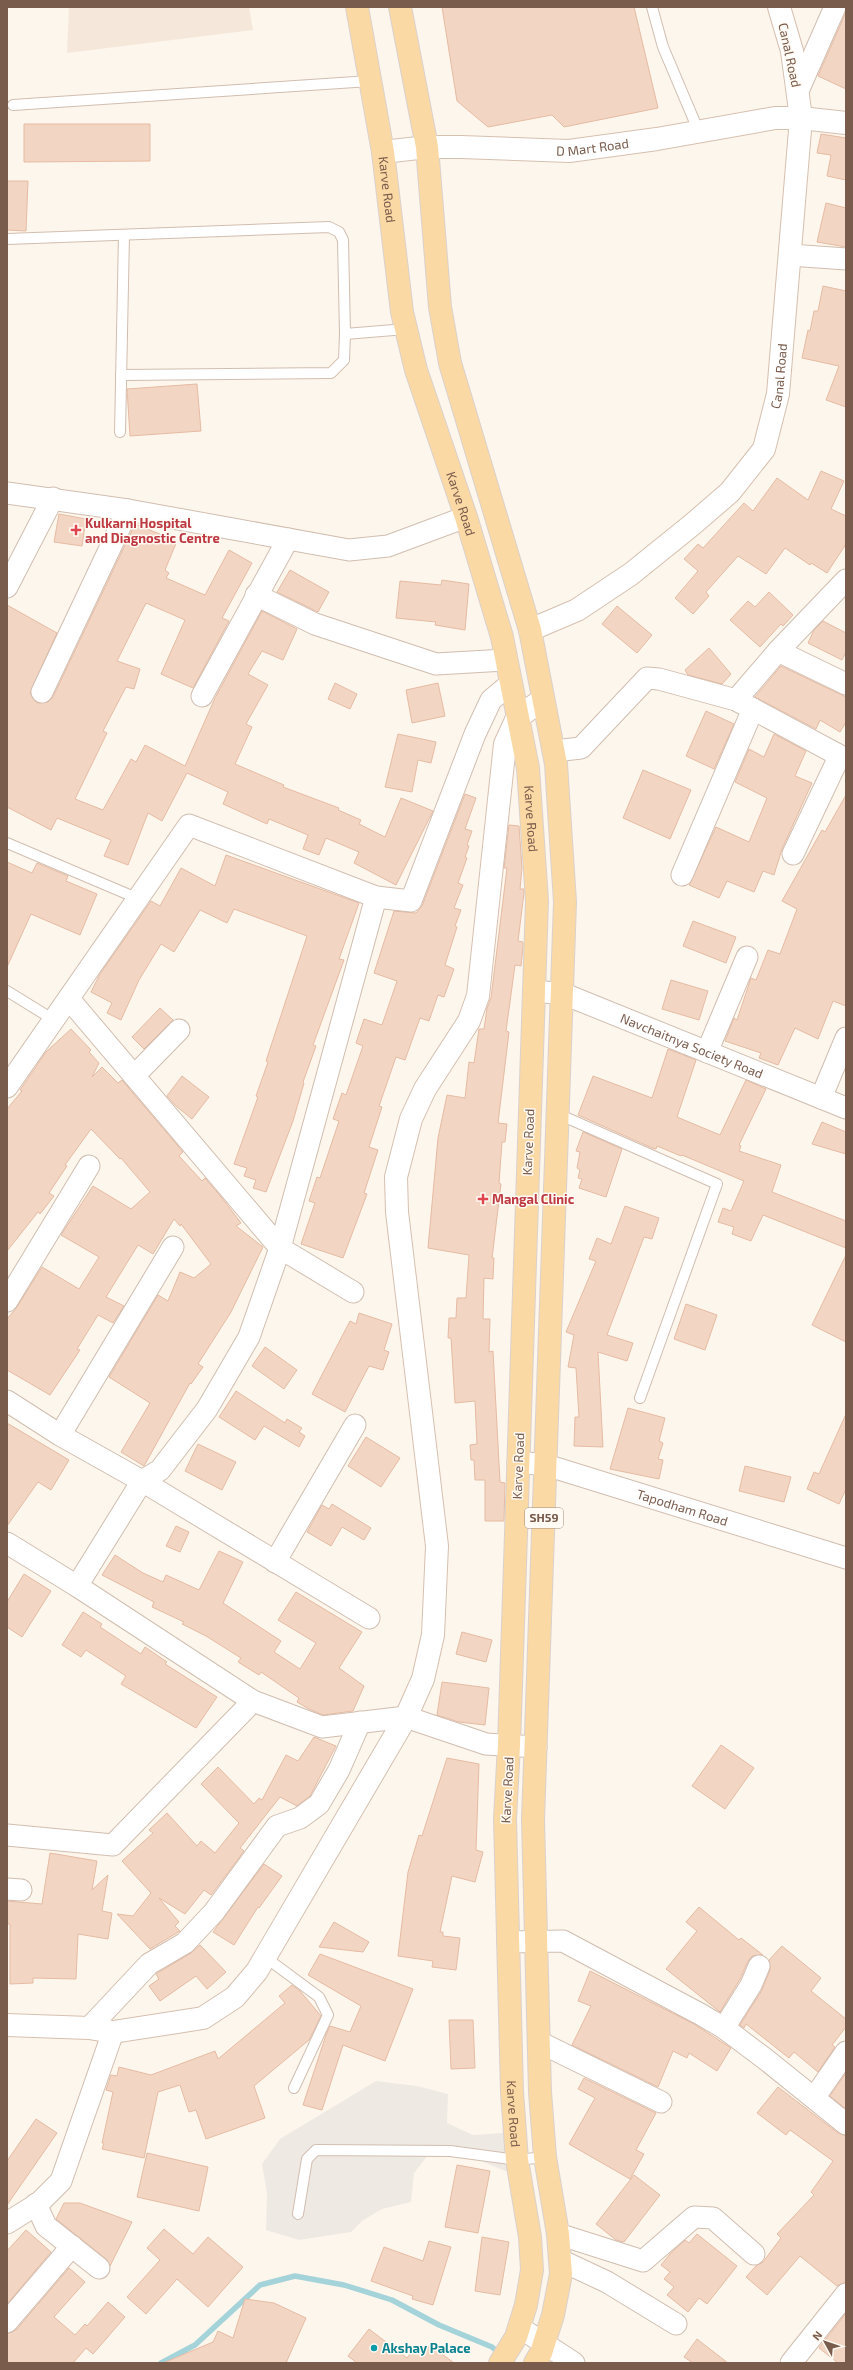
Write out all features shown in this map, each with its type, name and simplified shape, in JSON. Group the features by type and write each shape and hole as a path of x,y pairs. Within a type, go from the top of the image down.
{"main road":[{"name":"Karve Road","path":"357,7 383,152 406,329 416,370 466,517 502,637 505,660 528,768 537,901 509,1745 505,1819 512,2092 517,2160 530,2237 532,2270 526,2305 517,2332 500,2363"},
{"name":"Karve Road","path":"400,7 427,147 440,307 450,363 530,630 554,751 565,902 564,994 558,1114 533,1820 539,2042 545,2157 558,2234 561,2274 554,2315 540,2353"}],"street":[{"name":"Canal Road","path":"530,630 576,610 631,574 730,492 764,449 778,394 801,118 792,51 779,7"},
{"path":"798,91 835,7"},
{"name":"D Mart Road","path":"383,152 427,147 569,151 699,132 775,118 801,118 846,123"},
{"path":"790,255 846,259"},
{"path":"7,493 53,498 128,510 349,550 388,546 466,517"},
{"path":"7,588 53,498"},
{"path":"42,692 128,510"},
{"path":"202,696 256,595 288,540"},
{"path":"682,875 744,704 778,652 843,588"},
{"path":"256,595 315,624 436,664 505,660"},
{"path":"778,652 846,684"},
{"path":"554,751 581,748 647,678 659,679 744,704 842,758 793,854"},
{"path":"7,1087 189,825 376,897 411,901 475,734 491,700 510,684"},
{"path":"7,2025 89,2028 113,2032 203,2018 235,1997 257,1971 406,1717 423,1679 433,1635 437,1546 397,1212 396,1177 411,1119 425,1089 469,1021 478,996 505,744 517,718 541,690"},
{"path":"77,1586 142,1481 160,1470 207,1409 249,1337 280,1248 376,897"},
{"path":"706,1052 747,957"},
{"name":"Navchaitnya Society Road","path":"535,991 564,994 846,1108"},
{"path":"69,999 280,1248 353,1292"},
{"path":"134,1076 179,1030"},
{"path":"821,1098 846,1038"},
{"path":"7,1301 89,1166"},
{"path":"60,1435 173,1247"},
{"path":"7,1401 60,1435 142,1481 369,1618"},
{"path":"274,1562 355,1425"},
{"name":"Tapodham Road","path":"518,1462 546,1465 846,1558"},
{"path":"7,1543 77,1586 253,1701 322,1726 406,1717 486,1744 536,1747"},
{"path":"7,1835 113,1845 253,1701"},
{"path":"89,2028 149,1964 185,1943 214,1912 277,1826 300,1818 319,1804 339,1770 360,1722"},
{"path":"508,1942 563,1941 724,2028 846,2124"},
{"path":"724,2028 751,1986 759,1966"},
{"path":"7,2223 36,2204 60,2181 113,2032"},
{"path":"539,2042 661,2102"},
{"path":"814,2098 846,2052"},
{"path":"36,2204 46,2226 99,2268"},
{"path":"558,2234 643,2261 694,2217 713,2218 754,2254"},
{"path":"7,2322 72,2246"},
{"path":"560,2260 607,2282 676,2324"},
{"path":"791,2363 846,2294"},
{"path":"517,2332 540,2353 574,2363"}],"lane":[{"path":"652,7 663,47 699,132"},
{"path":"13,105 370,81"},
{"path":"7,239 329,227 339,232 343,240 345,334 344,360 331,373 121,375"},
{"path":"120,432 124,235"},
{"path":"345,334 406,329"},
{"path":"7,843 139,899"},
{"path":"7,991 54,1020"},
{"path":"558,1114 717,1184 640,1398"},
{"path":"265,1957 319,1998 328,2015 294,2088"},
{"path":"298,2214 306,2159 316,2150 450,2151 517,2160 545,2157"}],"shaded area":[{"path":"69,7 249,7 253,30 67,53"},
{"path":"376,2081 417,2086 448,2094 447,2123 473,2135 503,2133 508,2172 471,2157 428,2155 414,2173 411,2202 382,2209 362,2221 351,2232 299,2240 266,2230 267,2193 262,2164 280,2139"}],"building":[{"path":"442,7 634,7 658,108 564,127 552,115 488,127 457,101"},
{"path":"846,12 846,89 818,76"},
{"path":"24,124 150,124 150,161 24,162"},
{"path":"821,134 846,138 846,180 827,176 831,155 817,153"},
{"path":"7,181 28,181 26,231 7,230"},
{"path":"826,203 846,208 846,247 817,242"},
{"path":"823,286 846,291 846,407 826,400 839,366 802,358 814,311 818,311"},
{"path":"197,384 201,431 130,436 127,389"},
{"path":"821,471 844,481 831,509 846,516 846,544 827,573 811,563 810,565 785,548 766,574 738,556 706,592 709,596 693,614 675,598 698,571 684,559 698,544 703,548 744,503 753,511 777,478 808,500"},
{"path":"59,514 86,519 82,546 54,542"},
{"path":"135,524 177,541 165,570 169,573 166,578 205,595 229,550 252,563 222,618 229,621 193,688 161,674 185,620 146,603 117,661 140,669 134,689 126,687 103,731 107,733 75,799 103,810 131,759 136,762 145,745 185,766 215,698 262,611 297,629 283,660 262,651 248,674 268,685 246,724 252,727 235,764 284,785 283,787 339,808 338,810 361,820 359,824 385,837 401,798 433,811 396,885 354,863 359,852 326,838 319,855 303,849 308,835 269,819 267,824 223,804 228,792 187,773 162,821 148,813 128,865 104,856 111,840 57,818 51,830 7,807 7,605 57,633 30,693 37,703 48,702 53,697"},
{"path":"290,570 329,592 318,612 277,592"},
{"path":"442,580 469,584 465,630 435,625 436,622 396,618 400,581 441,585"},
{"path":"769,592 793,615 783,626 781,624 760,647 730,620 748,601 755,607"},
{"path":"617,606 652,635 637,653 602,624"},
{"path":"823,621 846,633 846,652 842,660 808,643 814,630"},
{"path":"709,648 731,674 722,684 688,675 685,670"},
{"path":"781,666 846,697 846,722 840,732 820,720 816,729 755,697"},
{"path":"335,683 357,694 350,709 328,699"},
{"path":"438,683 445,716 412,723 406,690"},
{"path":"706,711 734,724 714,769 686,756"},
{"path":"398,734 436,742 431,763 418,760 412,792 385,787"},
{"path":"774,734 806,751 795,776 812,783 782,849 774,875 763,871 754,892 727,881 719,898 689,885 716,827 749,842 767,798 735,782 749,749 764,757"},
{"path":"643,770 691,790 670,839 623,818"},
{"path":"465,794 476,798 465,829 472,831 467,845 469,846 465,857 467,858 458,883 463,885 454,908 461,910 455,926 457,927 445,965 454,969 444,997 438,995 429,1021 420,1018 405,1060 396,1057 379,1106 382,1107 369,1147 378,1150 364,1193 367,1194 343,1258 301,1244 315,1203 309,1201 317,1177 320,1178 339,1121 333,1119 342,1093 346,1095 363,1046 356,1043 364,1019 382,1025 397,981 374,973 394,911 416,913 422,906"},
{"path":"846,795 846,1006 833,1001 818,1039 795,1028 778,1065 759,1058 761,1053 725,1041 734,1018 737,1020 751,978 756,980 768,950 780,954 797,909 782,901 822,830 825,832"},
{"path":"509,825 519,826 522,868 520,889 524,889 524,893 518,941 523,942 523,948 521,966 515,965 506,1031 509,1032 498,1123 507,1124 505,1142 502,1142 499,1183 501,1184 492,1258 494,1258 493,1279 484,1278 483,1319 490,1319 489,1352 493,1351 500,1482 505,1483 504,1521 485,1521 485,1480 475,1480 474,1460 471,1460 470,1445 477,1444 475,1401 455,1403 451,1338 448,1338 449,1318 456,1318 457,1298 466,1298 469,1255 428,1248 438,1138 447,1095 465,1098 469,1062 474,1063 479,1029 484,1029 487,1008 491,998 507,868 504,868"},
{"path":"226,855 359,903 339,959 344,960 313,1045 316,1046 303,1082 304,1083 293,1121 266,1192 253,1188 256,1180 244,1176 247,1168 234,1164 258,1097 256,1096 268,1062 266,1061 307,936 234,909 227,923 200,910 174,952 161,944 139,980 121,1020 107,1013 112,1003 91,992 100,974 151,901 160,906 181,868 215,886"},
{"path":"7,862 32,873 37,863 68,876 66,881 97,894 80,935 31,914 7,967"},
{"path":"693,921 736,937 726,963 683,946"},
{"path":"671,980 708,991 699,1020 662,1009"},
{"path":"160,1008 173,1020 144,1049 132,1037"},
{"path":"71,1029 91,1050 89,1052 99,1063 92,1077 102,1067 118,1083 122,1080 183,1152 179,1156 202,1181 205,1178 222,1198 241,1223 236,1226 263,1247 231,1312 198,1364 203,1367 191,1384 190,1383 144,1466 121,1452 150,1403 109,1377 158,1295 168,1301 180,1272 194,1278 211,1264 181,1224 180,1226 174,1219 153,1254 138,1245 106,1297 124,1306 113,1323 98,1315 77,1349 80,1350 50,1395 7,1370 7,1319 17,1307 42,1267 79,1289 99,1257 61,1235 93,1186 131,1209 150,1192 121,1158 120,1159 91,1129 65,1165 67,1166 49,1193 54,1196 40,1214 38,1212 7,1251 7,1109 22,1091 20,1090 46,1052"},
{"path":"668,1049 696,1060 677,1117 720,1135 746,1080 766,1089 739,1145 741,1146 739,1151 781,1165 772,1192 846,1221 846,1248 763,1215 751,1241 732,1234 734,1227 718,1222 723,1208 731,1211 744,1181 657,1146 656,1149 652,1148 578,1115 593,1076 652,1098"},
{"path":"182,1076 209,1097 192,1119 176,1106 167,1096"},
{"path":"822,1122 846,1132 846,1154 812,1144"},
{"path":"583,1132 622,1149 606,1197 579,1188 582,1179 578,1178 580,1170 577,1168 580,1152 576,1151"},
{"path":"625,1206 659,1218 652,1239 644,1237 607,1335 633,1343 627,1361 598,1352 603,1447 574,1446 575,1417 579,1417 576,1368 568,1367 574,1335 566,1332 596,1261 589,1259 597,1238 611,1244"},
{"path":"846,1255 846,1342 812,1325"},
{"path":"686,1304 717,1315 705,1350 674,1339"},
{"path":"359,1313 392,1324 384,1350 389,1352 383,1370 369,1366 345,1412 312,1394 350,1321 356,1324"},
{"path":"265,1347 297,1370 284,1389 252,1366"},
{"path":"236,1391 285,1423 287,1419 302,1428 299,1432 305,1436 299,1447 264,1426 255,1440 219,1417"},
{"path":"628,1408 665,1418 659,1441 663,1443 658,1459 663,1460 659,1479 610,1469"},
{"path":"846,1414 846,1489 839,1504 807,1489 814,1472 819,1474"},
{"path":"7,1423 69,1460 51,1490 38,1482 7,1526"},
{"path":"366,1437 400,1458 381,1487 348,1466"},
{"path":"198,1444 236,1462 222,1490 185,1471"},
{"path":"745,1466 791,1477 784,1502 739,1491"},
{"path":"332,1504 371,1528 364,1540 342,1527 331,1546 307,1532 322,1505 329,1509"},
{"path":"176,1526 189,1532 180,1552 166,1546"},
{"path":"219,1551 243,1562 223,1603 281,1641 274,1652 300,1669 316,1643 278,1620 296,1592 362,1632 339,1668 364,1686 353,1711 323,1715 309,1709 297,1702 299,1698 261,1672 259,1675 238,1662 241,1658 206,1636 182,1624 184,1622 152,1607 154,1602 102,1575 115,1555 143,1573 163,1582 166,1575 199,1590"},
{"path":"24,1574 51,1591 22,1637 7,1627 7,1602"},
{"path":"83,1612 102,1624 100,1627 141,1654 145,1647 167,1662 165,1664 217,1697 196,1728 121,1684 126,1676 86,1650 81,1657 62,1645"},
{"path":"462,1632 492,1640 486,1662 456,1654"},
{"path":"442,1682 489,1688 485,1725 459,1722 437,1715"},
{"path":"314,1737 336,1746 310,1796 297,1806 280,1797 240,1848 244,1851 211,1895 204,1890 185,1914 159,1898 179,1922 175,1926 180,1931 150,1949 117,1914 133,1916 151,1893 122,1861 153,1833 149,1830 167,1813 197,1846 201,1841 215,1853 239,1823 201,1784 218,1767 254,1804 259,1798 262,1800 286,1755 298,1761"},
{"path":"721,1745 754,1768 725,1809 692,1786"},
{"path":"447,1758 479,1764 476,1850 483,1852 475,1882 452,1876 440,1932 443,1932 443,1936 460,1938 456,1970 432,1967 433,1961 398,1956 408,1872 419,1835 422,1836"},
{"path":"50,1853 97,1861 92,1890 108,1875 102,1911 112,1913 108,1939 78,1934 76,1979 33,1978 33,1983 10,1984 10,1924 7,1924 7,1901 42,1904"},
{"path":"264,1864 282,1876 259,1908 258,1907 234,1945 213,1932"},
{"path":"699,1907 739,1940 741,1938 763,1955 752,1956 748,1961 740,1979 720,2012 666,1969 697,1931 686,1922"},
{"path":"334,1922 369,1942 363,1952 319,1947"},
{"path":"200,1945 226,1972 207,1989 196,1976 160,2001 149,1986 159,1979 156,1974 191,1953"},
{"path":"782,1946 821,1978 811,1991 846,2019 846,2027 832,2045 835,2047 818,2072 794,2052 789,2058 746,2024 744,2028 740,2025 762,1990 770,1970 769,1960"},
{"path":"320,1954 413,1989 385,2061 343,2045 322,2110 303,2105 326,2035 330,2026 350,2032 361,2006 308,1975"},
{"path":"590,1971 694,2024 731,2048 717,2071 689,2053 687,2058 673,2051 658,2087 572,2045 591,2006 578,2001"},
{"path":"292,1985 300,1991 321,2016 309,2040 254,2086 265,2118 206,2139 196,2110 189,2112 180,2085 158,2092 144,2158 102,2149 113,2092 106,2090 111,2075 117,2076 119,2067 151,2075 215,2051 218,2059 285,2003 279,1996"},
{"path":"449,2020 473,2020 475,2068 451,2069"},
{"path":"846,2073 846,2109 830,2096"},
{"path":"584,2078 656,2113 636,2150 644,2154 630,2179 569,2144 595,2098 578,2089"},
{"path":"778,2087 838,2133 846,2136 846,2282 837,2286 800,2256 767,2295 746,2277 756,2266 763,2262 781,2238 777,2234 814,2195 811,2192 833,2161 790,2130 786,2135 757,2113"},
{"path":"36,2119 57,2133 7,2205 7,2161"},
{"path":"147,2153 208,2167 199,2211 137,2197"},
{"path":"457,2165 490,2171 478,2233 445,2227"},
{"path":"634,2175 660,2195 624,2242 616,2240 596,2224"},
{"path":"64,2203 80,2203 132,2222 110,2266 106,2259 56,2219"},
{"path":"164,2229 193,2254 208,2237 243,2267 208,2307 177,2279 146,2314 127,2297 160,2260 147,2248"},
{"path":"26,2230 51,2252 7,2304 7,2251"},
{"path":"697,2234 737,2266 707,2304 699,2298 688,2312 667,2295 674,2287 664,2279 670,2272 661,2265 685,2240 689,2243"},
{"path":"482,2237 509,2242 500,2295 475,2291"},
{"path":"429,2241 451,2247 433,2305 412,2299 413,2296 371,2281 384,2247 423,2261"},
{"path":"69,2268 85,2282 54,2317 75,2335 85,2324 87,2326 108,2302 125,2317 93,2354 86,2348 73,2363 7,2363 7,2334 16,2330"},
{"path":"245,2299 274,2303 306,2318 286,2363 163,2363 213,2342 218,2331 233,2338"},
{"path":"846,2313 846,2363 838,2363 819,2348"},
{"name":"Akshay Palace","path":"369,2329 407,2358 417,2345 425,2351 430,2345 454,2363 357,2363 348,2356"},
{"path":"697,2339 728,2363 693,2363 684,2357"}],"waterway":[{"path":"161,2363 195,2345 260,2285 295,2276 344,2285 392,2300 439,2325 492,2347 501,2355"}],"place":[{"name":"Kulkarni Hospital and Diagnostic Centre","path":"76,530"},
{"name":"Mangal Clinic","path":"483,1199"},
{"name":"Akshay Palace","path":"374,2348"}]}
